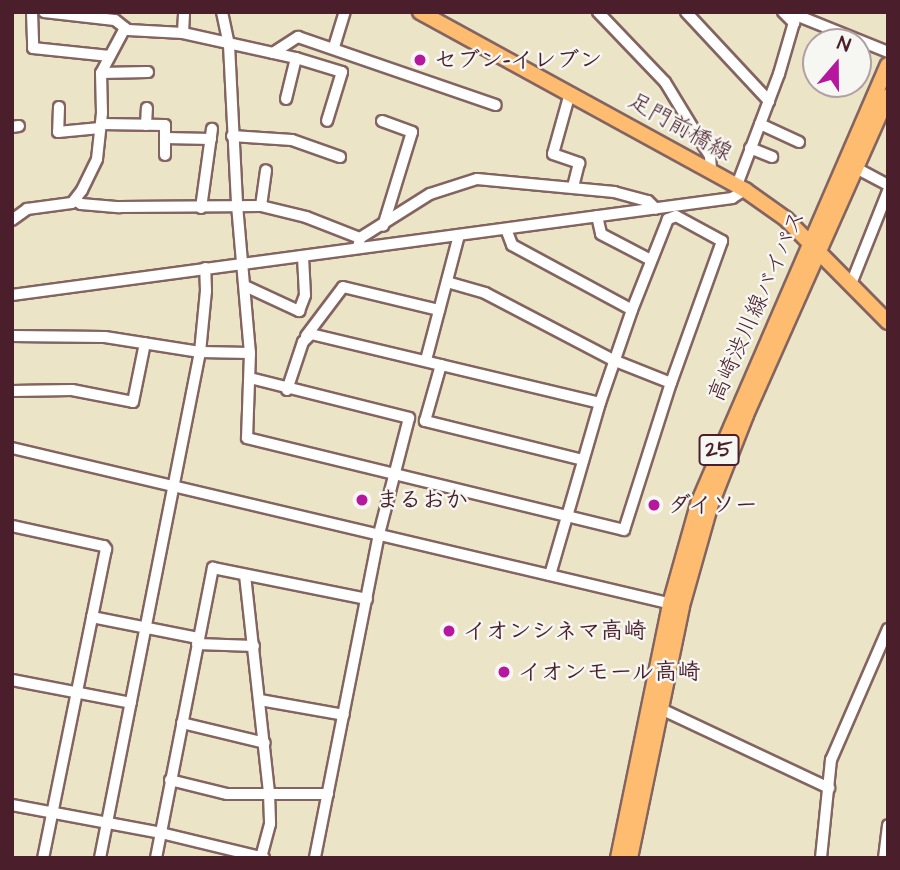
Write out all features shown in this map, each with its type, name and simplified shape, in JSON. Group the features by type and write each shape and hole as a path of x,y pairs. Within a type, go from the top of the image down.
{"main road":[{"name":"足門前橋線","path":"420,12 741,187 786,219 888,322"},
{"name":"高崎渋川線バイパス","path":"618,858 704,489 888,65"},
{"name":"高崎渋川線バイパス","path":"630,858 661,709 676,605 729,457 888,96"}],"street":[{"path":"32,12 33,48 110,56"},
{"path":"44,12 115,20 125,28 183,33 296,58 342,72 327,121"},
{"path":"183,33 184,12"},
{"path":"222,12 229,45 232,136 250,353 247,438 568,515 624,530 671,383 722,241 676,215 668,219 613,360 583,460 568,515 550,575"},
{"path":"334,47 345,12"},
{"path":"598,12 664,82 710,156 710,169"},
{"path":"685,12 769,101"},
{"path":"783,12 888,52"},
{"path":"12,295 303,256 359,243 506,229 732,198 741,187 750,148 769,101 795,17"},
{"path":"12,220 27,209 65,206 75,200 97,159 101,126 101,73 125,28"},
{"path":"273,53 298,37 334,47 496,105"},
{"path":"286,99 296,58"},
{"path":"101,73 148,72"},
{"path":"570,93 553,154 579,163 573,187"},
{"path":"59,107 58,132 101,126 165,125 165,155"},
{"path":"146,108 146,125"},
{"path":"382,121 412,132 383,226"},
{"path":"760,124 799,142"},
{"path":"165,138 212,134 201,208"},
{"path":"232,136 292,140 340,158"},
{"path":"750,148 772,157"},
{"path":"856,168 888,185"},
{"path":"261,206 267,170"},
{"path":"359,243 430,194 477,179 573,187 634,196 648,201 656,209"},
{"path":"851,284 888,191"},
{"path":"75,200 81,204 120,207 261,206 306,217 359,243"},
{"path":"597,216 601,234 652,260"},
{"path":"506,229 512,245 632,310"},
{"path":"426,360 459,234"},
{"path":"245,286 299,311 305,295 303,256"},
{"path":"100,858 200,352 206,291 205,268"},
{"path":"447,282 485,293 613,360 671,383"},
{"path":"287,390 306,336 343,287 439,310"},
{"path":"306,336 316,334 600,403"},
{"path":"12,336 105,337 200,352 250,353"},
{"path":"12,391 72,390 133,402 145,343"},
{"path":"441,365 425,421 583,460"},
{"path":"250,378 287,390 410,418 379,534 315,858"},
{"path":"12,448 676,605"},
{"path":"13,527 104,546 43,858"},
{"path":"156,858 213,568 367,599"},
{"path":"12,805 161,833 262,857 270,824 269,793 245,575"},
{"path":"92,617 197,641 254,646"},
{"path":"821,858 831,760 888,629"},
{"path":"12,666 13,682 131,703"},
{"path":"260,701 344,715"},
{"path":"661,709 829,788"},
{"path":"181,723 265,743"},
{"path":"170,780 227,794 328,794"},
{"path":"884,858 887,833"}],"place":[{"name":"セブン-イレブン","path":"420,60"},
{"name":"まるおか","path":"362,500"},
{"name":"ダイソー","path":"654,505"},
{"name":"イオンシネマ高崎","path":"449,631"},
{"name":"イオンモール高崎","path":"504,672"}]}
